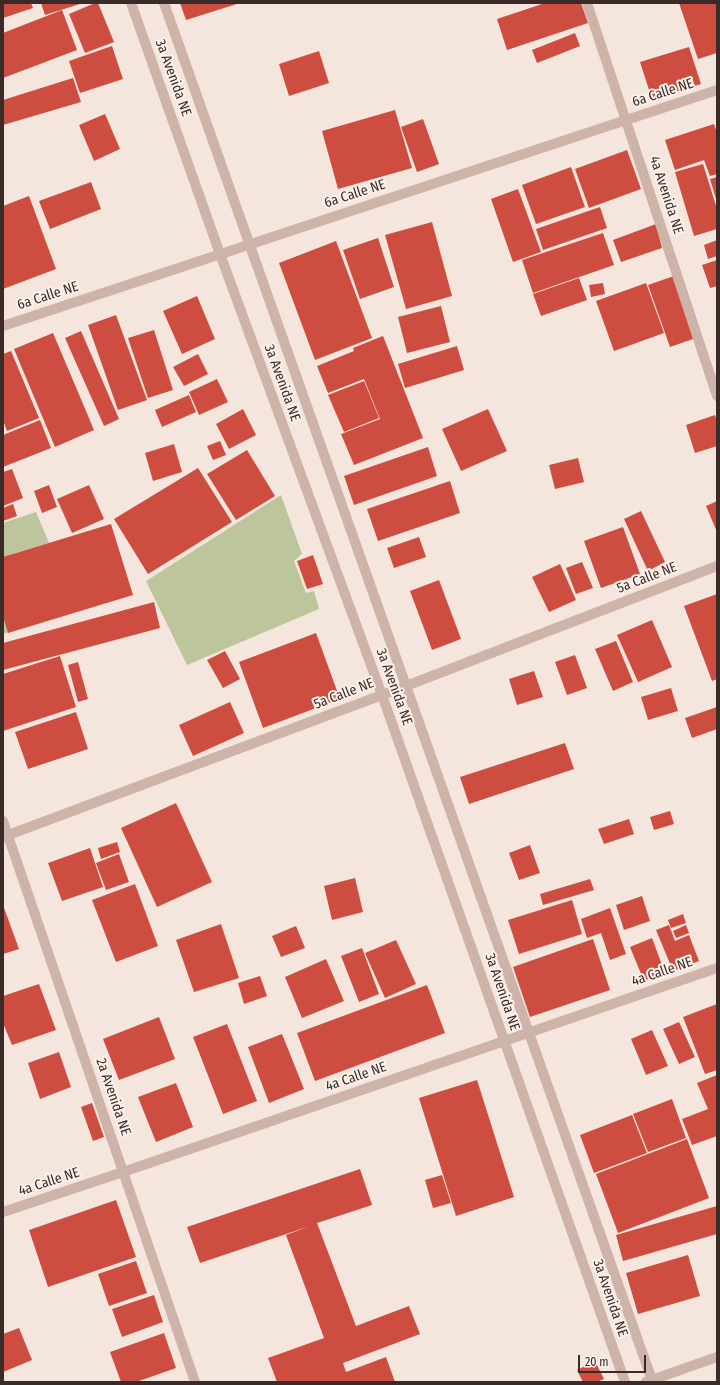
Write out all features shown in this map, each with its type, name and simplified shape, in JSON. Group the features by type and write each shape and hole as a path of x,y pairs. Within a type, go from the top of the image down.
{"street":[{"name":"3a Avenida NE","path":"131,3 220,254 382,695 625,1382"},
{"path":"164,3 529,1033 649,1381 717,1357"},
{"name":"4a Avenida NE","path":"587,3 717,396"},
{"name":"6a Calle NE","path":"3,326 249,243 717,90"},
{"name":"5a Calle NE","path":"6,836 406,686 717,566"},
{"name":"2a Avenida NE","path":"3,821 6,836 195,1382"},
{"name":"4a Calle NE","path":"3,1212 717,968"}],"green space":[{"path":"281,495 302,554 294,561 306,593 314,591 319,609 187,665 146,581"},
{"path":"36,512 49,543 15,553 35,624 3,634 3,523"}],"building":[{"path":"3,3 31,3 33,8 3,18"},
{"path":"41,3 83,3 45,15"},
{"path":"98,3 114,42 85,53 69,14"},
{"path":"180,3 240,3 186,20"},
{"path":"545,3 581,3 588,23 507,50 497,19"},
{"path":"679,3 717,3 717,53 698,59"},
{"path":"62,10 77,50 3,78 3,33"},
{"path":"575,33 580,46 537,63 532,50"},
{"path":"112,46 123,79 80,93 69,61"},
{"path":"689,47 701,84 652,99 640,62"},
{"path":"319,51 329,83 289,96 279,64"},
{"path":"73,78 81,102 3,125 3,100"},
{"path":"395,110 412,168 338,189 322,131"},
{"path":"105,114 120,149 94,161 79,125"},
{"path":"423,119 439,164 417,172 401,127"},
{"path":"714,124 717,133 717,174 710,176 704,160 675,170 665,140"},
{"path":"627,150 641,189 589,208 575,169"},
{"path":"703,164 717,209 717,229 694,236 675,172"},
{"path":"571,167 585,207 536,224 522,185"},
{"path":"717,177 717,202 710,179"},
{"path":"91,182 101,209 50,229 39,201"},
{"path":"518,189 541,252 513,262 491,199"},
{"path":"29,196 56,269 3,289 3,206"},
{"path":"600,207 607,228 543,250 536,229"},
{"path":"432,222 452,296 406,309 385,235"},
{"path":"656,224 662,248 621,262 613,240"},
{"path":"603,233 614,265 533,293 522,260"},
{"path":"378,238 394,287 360,299 343,250"},
{"path":"717,240 717,256 708,259 704,245"},
{"path":"336,241 372,338 315,360 279,263"},
{"path":"717,260 717,286 710,288 702,265"},
{"path":"674,276 696,338 670,347 648,285"},
{"path":"579,278 587,300 541,316 533,294"},
{"path":"603,283 605,294 591,297 589,285"},
{"path":"646,283 664,333 614,351 596,301"},
{"path":"197,296 215,339 182,354 163,311"},
{"path":"441,306 450,342 407,353 398,317"},
{"path":"116,315 147,400 118,410 88,325"},
{"path":"154,330 173,390 148,398 128,338"},
{"path":"81,331 119,419 104,426 65,338"},
{"path":"53,333 94,430 55,447 14,349"},
{"path":"383,336 423,438 354,465 341,434 380,419 364,379 328,393 317,366 354,351 353,348"},
{"path":"457,346 464,370 405,388 398,364"},
{"path":"11,351 39,418 7,431 3,420 3,354"},
{"path":"198,354 208,374 184,386 173,367"},
{"path":"217,379 228,402 199,415 189,392"},
{"path":"364,381 379,418 344,432 328,395"},
{"path":"189,395 196,412 162,427 155,410"},
{"path":"243,409 256,435 229,449 216,424"},
{"path":"488,409 507,451 461,471 442,429"},
{"path":"715,415 717,422 717,446 695,453 686,425"},
{"path":"40,420 51,448 3,467 3,435"},
{"path":"220,441 226,455 213,460 207,446"},
{"path":"174,444 182,472 153,481 145,453"},
{"path":"428,447 437,476 354,505 344,476"},
{"path":"247,450 275,496 236,520 207,474"},
{"path":"578,458 584,482 555,489 549,465"},
{"path":"198,468 232,522 148,574 114,519"},
{"path":"12,469 23,498 3,506 3,472"},
{"path":"450,481 460,513 378,541 367,509"},
{"path":"49,485 57,507 42,513 34,491"},
{"path":"89,485 104,519 72,533 57,499"},
{"path":"717,501 717,532 706,506"},
{"path":"13,504 17,516 3,521 3,508"},
{"path":"641,511 665,562 648,571 624,519"},
{"path":"111,524 133,595 8,633 3,616 3,557"},
{"path":"623,527 640,574 601,588 584,541"},
{"path":"419,537 426,557 394,568 387,548"},
{"path":"313,555 323,584 307,589 297,561"},
{"path":"582,562 593,588 576,594 566,568"},
{"path":"560,564 576,600 549,612 532,577"},
{"path":"439,580 461,639 432,650 410,591"},
{"path":"717,594 717,679 712,681 684,606"},
{"path":"154,602 160,628 3,670 3,643"},
{"path":"652,620 672,667 638,682 617,635"},
{"path":"316,633 340,699 263,728 239,662"},
{"path":"616,641 633,682 613,691 595,649"},
{"path":"225,651 240,679 223,688 207,660"},
{"path":"575,655 587,688 567,695 555,662"},
{"path":"60,656 76,707 3,731 3,674"},
{"path":"78,662 88,699 78,702 68,665"},
{"path":"534,671 543,697 517,705 509,679"},
{"path":"671,688 678,711 648,720 641,697"},
{"path":"230,702 244,733 193,756 179,725"},
{"path":"717,707 717,729 692,738 685,718"},
{"path":"76,712 88,749 28,769 15,732"},
{"path":"565,743 574,769 469,804 460,777"},
{"path":"176,803 212,882 157,907 121,828"},
{"path":"670,811 674,824 654,830 650,817"},
{"path":"629,819 634,834 604,844 598,829"},
{"path":"117,842 120,852 101,859 98,848"},
{"path":"530,845 540,873 519,880 509,853"},
{"path":"90,848 103,887 62,901 48,863"},
{"path":"119,854 129,882 106,890 96,863"},
{"path":"355,878 363,912 332,920 324,886"},
{"path":"590,879 594,890 543,905 540,894"},
{"path":"135,884 158,946 116,962 92,900"},
{"path":"642,896 650,921 624,930 616,905"},
{"path":"572,900 582,934 519,954 508,920"},
{"path":"3,905 19,949 3,954"},
{"path":"610,908 626,954 610,960 601,933 587,938 581,919"},
{"path":"683,914 686,923 671,928 668,920"},
{"path":"221,924 239,978 194,992 176,940"},
{"path":"669,925 675,941 689,935 699,961 673,971 656,930"},
{"path":"686,925 689,933 676,938 673,931"},
{"path":"296,926 305,948 281,957 272,936"},
{"path":"652,938 665,973 644,981 630,947"},
{"path":"593,939 610,990 530,1017 513,967"},
{"path":"396,940 416,984 385,998 365,953"},
{"path":"362,948 379,994 359,1002 341,956"},
{"path":"326,959 344,1001 302,1018 285,977"},
{"path":"260,976 267,996 244,1004 238,983"},
{"path":"39,984 56,1030 12,1045 3,1023 3,996"},
{"path":"427,985 445,1033 315,1081 297,1033"},
{"path":"717,1004 717,1070 705,1074 683,1017"},
{"path":"159,1017 175,1059 119,1080 103,1039"},
{"path":"679,1022 695,1057 679,1064 663,1029"},
{"path":"227,1024 257,1101 223,1114 193,1037"},
{"path":"652,1030 668,1066 646,1075 631,1039"},
{"path":"282,1034 304,1089 269,1103 248,1047"},
{"path":"59,1052 71,1087 40,1099 28,1063"},
{"path":"717,1075 717,1136 692,1145 682,1119 708,1109 697,1083"},
{"path":"477,1080 514,1197 456,1216 419,1098"},
{"path":"176,1083 193,1127 156,1142 138,1097"},
{"path":"672,1099 686,1138 648,1152 633,1114"},
{"path":"92,1103 104,1137 93,1141 81,1107"},
{"path":"632,1115 647,1153 594,1173 580,1135"},
{"path":"687,1139 709,1198 618,1233 596,1174"},
{"path":"360,1169 372,1205 317,1223 356,1326 409,1306 420,1334 343,1363 346,1372 386,1357 395,1382 277,1382 268,1358 324,1338 286,1235 310,1226 200,1263 187,1227"},
{"path":"442,1175 451,1203 433,1208 425,1180"},
{"path":"116,1200 136,1257 48,1287 29,1230"},
{"path":"717,1206 717,1234 623,1261 616,1235"},
{"path":"688,1255 700,1296 638,1314 626,1273"},
{"path":"136,1261 147,1293 109,1306 98,1274"},
{"path":"154,1295 163,1322 122,1337 112,1309"},
{"path":"19,1328 32,1360 3,1372 3,1334"},
{"path":"164,1333 176,1368 136,1382 121,1382 110,1352"},
{"path":"595,1361 604,1379 597,1382 583,1382 577,1370"}]}
